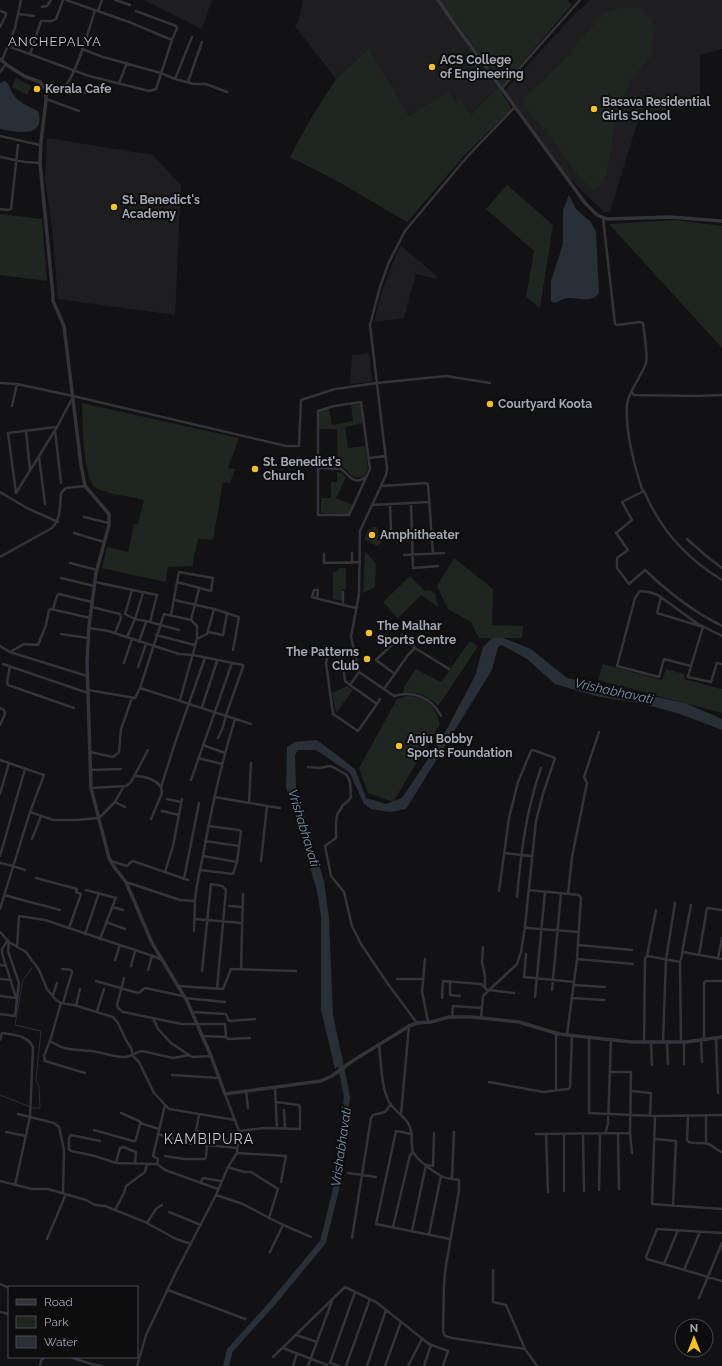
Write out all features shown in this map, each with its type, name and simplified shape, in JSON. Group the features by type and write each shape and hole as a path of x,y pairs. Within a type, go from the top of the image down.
{"street":[{"path":"21,0 14,31 1,60 24,76 40,82 46,90 40,145 40,162 53,295 64,326 81,465 85,486 109,514 109,523 94,584 88,638 87,676 91,788 110,860 126,882 152,943 184,997 197,1024 211,1056 239,1131 236,1153 146,1335 139,1353 137,1366"},
{"path":"42,6 47,6 50,0"},
{"path":"30,54 41,21 52,21 56,19 65,0 172,40"},
{"path":"46,92 61,89 74,71 102,0"},
{"path":"115,0 130,6"},
{"path":"438,0 501,89 594,213 604,218 670,217 722,221"},
{"path":"501,89 580,0"},
{"path":"0,11 6,13 6,15 0,26"},
{"path":"8,46 74,71 153,91 156,89 177,26 136,11"},
{"path":"19,14 34,16"},
{"path":"175,79 192,37"},
{"path":"188,82 202,42"},
{"path":"82,49 103,57 161,73 175,79 206,84 227,92"},
{"path":"119,83 127,63"},
{"path":"0,72 6,64"},
{"path":"65,85 85,93"},
{"path":"46,99 79,111"},
{"path":"441,716 434,706 424,698 409,694 394,696 359,672 350,637 357,608 360,562 360,531 386,475 386,456 370,325 380,287 389,262 398,244 418,215 466,158 515,107"},
{"path":"0,136 40,145"},
{"path":"0,209 11,209 18,145"},
{"path":"0,157 40,162"},
{"path":"604,218 615,324 643,323 646,362 627,405 632,461 643,492 644,491 658,519 676,543 698,564 722,580"},
{"path":"0,383 18,384 286,446 299,446 301,400 335,389 446,376 490,382"},
{"path":"12,406 18,384"},
{"path":"632,392 634,395 722,395"},
{"path":"56,428 8,433 16,493 56,428 73,396"},
{"path":"361,402 370,469 349,515 318,515 318,468 318,411 334,406 361,402"},
{"path":"56,428 61,483"},
{"path":"26,431 30,470"},
{"path":"39,456 45,504"},
{"path":"369,458 386,456"},
{"path":"318,468 340,469 349,478 357,480 363,479 367,476"},
{"path":"381,486 429,485 433,554"},
{"path":"0,557 52,528 58,522 61,493 66,488 85,486"},
{"path":"0,492 27,508 58,522"},
{"path":"643,492 622,502 632,520 616,533 628,550 618,558 617,568 629,584 645,570 682,603 700,615 722,626"},
{"path":"372,505 429,502"},
{"path":"411,503 414,568 438,566"},
{"path":"390,504 391,531"},
{"path":"84,518 109,523"},
{"path":"74,533 104,542"},
{"path":"687,539 722,568"},
{"path":"352,553 352,563"},
{"path":"404,555 444,553"},
{"path":"324,554 324,563 360,562"},
{"path":"70,563 97,570"},
{"path":"171,615 174,600 177,582 179,572 213,578 211,591 177,582"},
{"path":"61,578 157,595 150,622"},
{"path":"191,620 199,588"},
{"path":"132,590 125,614 135,619 179,630"},
{"path":"691,666 664,659 659,677 617,666 635,598 640,591 649,592 661,597 703,627"},
{"path":"127,637 135,619 143,592"},
{"path":"343,605 344,592"},
{"path":"10,652 24,644 38,645 46,625 49,610 53,609 59,594 92,602"},
{"path":"661,597 657,613 703,627 722,636"},
{"path":"317,598 357,608"},
{"path":"174,600 214,609 240,618 233,650"},
{"path":"91,607 120,614 121,618 115,633"},
{"path":"53,609 90,618"},
{"path":"197,638 206,635 208,632 214,609"},
{"path":"3,664 88,691 135,698 140,688 159,625 164,614 171,615 191,620 197,626 197,638 180,700"},
{"path":"208,632 223,635 227,614"},
{"path":"139,642 146,622"},
{"path":"703,627 688,677 711,682 717,663 722,664"},
{"path":"89,628 115,633 179,654 193,655 240,664 243,667 218,738"},
{"path":"60,634 88,638"},
{"path":"156,635 195,645"},
{"path":"395,674 376,660 402,635 415,648 449,669"},
{"path":"124,662 132,639"},
{"path":"138,667 146,644"},
{"path":"0,646 10,652 87,676"},
{"path":"384,689 415,648"},
{"path":"377,704 345,681 342,658 328,654 326,663 333,714 358,731 380,700"},
{"path":"151,819 162,793 161,787 205,658"},
{"path":"202,707 217,660"},
{"path":"191,780 232,663"},
{"path":"10,666 7,682 8,686 74,708"},
{"path":"350,685 359,672"},
{"path":"140,688 251,724"},
{"path":"90,752 113,757 119,752 121,729 132,697"},
{"path":"0,708 4,710 5,714 0,725"},
{"path":"194,931 197,881 222,764 235,719"},
{"path":"568,894 573,850 587,783 584,777 599,732"},
{"path":"203,745 225,753"},
{"path":"91,788 124,786 130,783 148,750"},
{"path":"481,1018 483,998 488,990 517,964 522,952 526,927 536,821 555,758 533,750 531,751 518,782 509,818 499,891"},
{"path":"198,758 222,764"},
{"path":"0,760 44,775 30,812 0,909"},
{"path":"0,794 9,763"},
{"path":"249,803 251,763"},
{"path":"308,767 333,767 347,776 350,782 351,797 343,805 337,815 336,838 325,846 331,875 344,892 352,926 361,944 388,984 418,1023"},
{"path":"516,897 528,811 541,768"},
{"path":"0,856 25,769"},
{"path":"91,770 121,769"},
{"path":"134,776 142,776 157,782 161,787"},
{"path":"30,812 53,820 99,818 115,802 124,786"},
{"path":"215,797 280,808"},
{"path":"166,872 182,800 167,799"},
{"path":"115,802 125,807"},
{"path":"184,879 199,803"},
{"path":"261,861 267,806"},
{"path":"162,811 179,815"},
{"path":"32,839 41,816"},
{"path":"200,870 233,874 237,862 242,833 240,830 208,826"},
{"path":"205,841 239,846"},
{"path":"504,853 532,856"},
{"path":"203,856 237,862"},
{"path":"110,860 127,866 133,861 188,880"},
{"path":"0,864 26,870"},
{"path":"36,878 77,889 76,892 81,894 69,928"},
{"path":"126,882 180,900 195,901"},
{"path":"202,971 211,884 225,888 217,989"},
{"path":"86,890 115,899 100,939"},
{"path":"529,890 579,895 582,898 578,932 577,959 567,1035"},
{"path":"535,997 545,892"},
{"path":"85,934 99,893"},
{"path":"552,990 561,893"},
{"path":"241,969 243,894"},
{"path":"4,895 60,910"},
{"path":"668,1064 665,1042 666,960 675,903"},
{"path":"684,1064 680,962 691,905"},
{"path":"229,906 242,907"},
{"path":"112,907 122,910"},
{"path":"699,955 707,908 722,910"},
{"path":"644,1042 645,958 647,956 656,910"},
{"path":"17,947 20,916 45,920 152,956 163,962"},
{"path":"194,920 242,923"},
{"path":"106,922 125,930"},
{"path":"526,927 578,932"},
{"path":"0,932 9,941 26,952 39,970 47,989 56,1000 113,1017 118,1023 131,1048 133,1056 139,1062 154,1093 164,1105 169,1109 235,1120"},
{"path":"718,958 722,938"},
{"path":"9,941 2,949 2,953 16,998"},
{"path":"0,1014 15,1016 19,983 8,951 9,941"},
{"path":"578,945 632,950"},
{"path":"115,960 120,946"},
{"path":"483,947 482,962 485,976 485,987"},
{"path":"131,966 135,951"},
{"path":"682,954 682,952 722,959"},
{"path":"526,954 524,977 605,987"},
{"path":"148,970 152,956"},
{"path":"647,956 680,962"},
{"path":"425,959 422,993 428,1023"},
{"path":"577,959 633,964"},
{"path":"0,965 6,966"},
{"path":"62,968 71,970 72,972 44,1056 45,1061 85,1073"},
{"path":"177,986 223,989 230,970 296,971"},
{"path":"124,978 117,1005 123,1012 182,1024 225,1024 226,1037"},
{"path":"0,979 10,980"},
{"path":"397,979 423,979"},
{"path":"96,981 139,993 145,988 184,997 225,1002"},
{"path":"442,998 442,982 450,981 481,984 488,990 514,993"},
{"path":"450,981 450,995 460,996"},
{"path":"702,1062 704,983 706,981 722,981"},
{"path":"52,995 57,983"},
{"path":"76,1006 80,989"},
{"path":"97,1012 104,989"},
{"path":"0,996 16,998"},
{"path":"572,998 604,1000"},
{"path":"452,1017 453,1006 482,1008"},
{"path":"191,1012 226,1014 229,1021 255,1019"},
{"path":"153,1017 158,1029 171,1043 194,1057 211,1056"},
{"path":"225,1094 321,1081 332,1076 350,1062 409,1026 452,1017 519,1022 556,1033 611,1040 682,1042 722,1037"},
{"path":"401,1115 409,1026"},
{"path":"0,1040 2,1033 26,1038 33,1047 30,1117 15,1185"},
{"path":"556,1033 556,1090"},
{"path":"202,1036 226,1037 228,1039 250,1038"},
{"path":"489,1082 543,1092 570,1088 572,1036"},
{"path":"589,1037 589,1113 650,1116 722,1115"},
{"path":"716,1037 718,1093"},
{"path":"605,1134 609,1114 611,1040"},
{"path":"50,1041 64,1048 92,1051 123,1057 133,1056 142,1051 173,1058 189,1055"},
{"path":"651,1042 652,1065"},
{"path":"379,1044 384,1082 391,1104 408,1123 412,1134 413,1152 410,1155 393,1227"},
{"path":"610,1072 631,1072 630,1132 632,1153"},
{"path":"172,1075 219,1078"},
{"path":"274,1088 277,1128"},
{"path":"246,1091 248,1108"},
{"path":"631,1092 651,1093 650,1116"},
{"path":"239,1131 254,1129 300,1128 300,1106 298,1104 276,1102"},
{"path":"352,1238 371,1118 373,1115 385,1112 391,1104"},
{"path":"157,1164 158,1159 153,1156 164,1105"},
{"path":"284,1110 285,1129"},
{"path":"121,1113 143,1124 159,1129"},
{"path":"18,1114 54,1123 60,1127 64,1150 64,1194 48,1239"},
{"path":"199,1115 196,1131 205,1133"},
{"path":"706,1115 706,1143"},
{"path":"655,1116 652,1203 654,1205 722,1209"},
{"path":"688,1116 689,1142 706,1143 722,1152"},
{"path":"94,1130 135,1141 140,1124 143,1124"},
{"path":"412,1134 396,1131 376,1224 450,1239"},
{"path":"6,1132 26,1136"},
{"path":"452,1179 454,1132"},
{"path":"536,1134 628,1134 630,1132"},
{"path":"426,1165 433,1166 434,1133"},
{"path":"158,1134 186,1143 237,1148"},
{"path":"546,1134 548,1192"},
{"path":"564,1134 564,1191"},
{"path":"583,1134 584,1191"},
{"path":"599,1190 600,1134"},
{"path":"618,1134 619,1189"},
{"path":"100,1141 72,1135 70,1138 69,1149 71,1151 95,1156 116,1163 157,1164 165,1170 218,1189"},
{"path":"655,1140 676,1141 673,1206"},
{"path":"165,1156 184,1159 205,1159 207,1146"},
{"path":"116,1163 120,1148 123,1147 136,1152 135,1164"},
{"path":"413,1152 426,1165 441,1176 459,1180 459,1191 450,1239 444,1284 443,1331 445,1336 525,1349"},
{"path":"236,1153 286,1156 281,1182"},
{"path":"116,1210 126,1186 145,1172 148,1164"},
{"path":"412,1231 426,1165"},
{"path":"228,1167 244,1172 251,1172 278,1189 269,1218"},
{"path":"348,1172 376,1177"},
{"path":"429,1234 441,1176"},
{"path":"200,1183 203,1178 222,1181"},
{"path":"0,1181 32,1189 48,1189 86,1200 95,1205 116,1210 147,1223 176,1239 191,1244"},
{"path":"216,1195 243,1204 283,1225 311,1237"},
{"path":"147,1223 156,1208 162,1205"},
{"path":"169,1212 201,1225"},
{"path":"270,1252 283,1225"},
{"path":"722,1233 659,1229 656,1230 646,1258 722,1281"},
{"path":"664,1264 678,1230"},
{"path":"684,1270 700,1232"},
{"path":"699,1298 722,1243"},
{"path":"493,1270 493,1302 506,1305 525,1349 537,1366"},
{"path":"273,1357 345,1287 376,1302 431,1345 448,1351 443,1366"},
{"path":"168,1290 245,1319"},
{"path":"328,1364 354,1292"},
{"path":"346,1366 370,1299"},
{"path":"308,1366 332,1300"},
{"path":"367,1366 386,1310"},
{"path":"385,1366 401,1322"},
{"path":"296,1335 317,1342"},
{"path":"408,1366 422,1339"},
{"path":"424,1366 431,1345"},
{"path":"283,1348 311,1359 339,1366"},
{"path":"293,1366 297,1353"},
{"path":"73,1358 102,1366"}],"shaded area":[{"path":"144,0 212,0 202,29"},
{"name":"ACS College of Engineering","path":"303,0 436,0 498,87 471,115 460,100 456,103 448,91 409,116 369,48 336,79 294,25 298,22"},
{"name":"Basava Residential Girls School","path":"590,0 722,0 722,49 700,55 700,105 640,114 610,212 604,212 569,178 505,90 579,9 580,10"},
{"name":"St. Benedict's Academy","path":"47,138 153,155 181,185 175,315 58,299 52,229 45,179"},
{"path":"400,245 437,276 436,279 416,274 404,318 374,322 383,288"},
{"path":"369,353 372,382 350,384 352,355"}],"green space":[{"path":"440,0 567,0 572,5 502,86"},
{"path":"619,8 641,8 656,26 649,59 631,80 621,103 614,129 606,176 595,189 592,189 580,178 551,138 524,106 523,99 558,66 604,13"},
{"path":"369,48 409,116 448,91 456,103 460,99 471,115 498,87 512,109 465,155 407,222 339,182 290,157 311,118 336,79"},
{"path":"16,78 31,86 27,95 12,87"},
{"path":"507,185 553,225 540,308 526,297 534,251 486,209"},
{"path":"0,214 42,219 47,281 0,275"},
{"path":"675,220 722,226 722,348 609,224"},
{"path":"82,403 239,438 228,468 235,469 230,483 223,482 213,540 198,539 192,566 168,567 166,582 102,568 107,547 128,552 134,524 138,524 144,500 103,491 98,489 93,484 89,475 84,450"},
{"path":"360,404 363,423 345,427 348,448 365,446 368,468 365,475 357,478 344,468 338,466 337,429 319,429 319,412 329,409 332,425 353,421 351,405"},
{"path":"337,472 342,473 346,478 336,498 353,505 349,514 321,513 321,498 331,498 331,482 337,482"},
{"name":"Amphitheater","path":"373,527 377,527 381,543 377,546 364,539 368,530"},
{"path":"365,551 376,564 375,587 363,593"},
{"path":"454,558 493,589 492,625 523,626 522,638 479,638 471,622 448,609 437,586"},
{"path":"339,568 346,568 346,589 342,590 342,601 333,599 333,572 338,571"},
{"path":"410,576 425,591 430,590 435,594 438,607 421,595 398,618 383,602"},
{"path":"470,641 478,646 438,706 430,699 418,693 403,693 404,687 416,669 441,682"},
{"path":"603,664 662,680 666,669 684,674 684,679 721,689 722,688 722,713 598,680"},
{"path":"347,686 353,690 336,713 332,693"},
{"name":"Anju Bobby Sports Foundation","path":"407,696 419,698 429,704 436,712 440,724 393,802 368,793 359,768 397,699"}],"water":[{"path":"5,81 18,100 38,111 40,120 38,126 34,130 21,132 0,129 0,83"},
{"path":"569,195 576,209 591,222 596,232 599,293 589,299 567,298 555,303 551,301 551,281 563,244 563,210"},
{"path":"492,638 503,638 531,649 567,678 685,703 722,719 722,730 680,714 640,703 600,697 555,684 527,659 502,645 498,647 492,670 406,809 390,812 371,809 364,804 350,773 316,750 298,750 295,755 296,787 324,881 329,918 333,1015 343,1062 335,1069 321,1010 321,916 317,891 286,787 287,747 295,742 317,740 355,769 366,798 386,804 402,798 442,738 475,676 483,647"}],"waterway":[{"path":"0,1095 33,1108 40,1108 39,1087 36,1079 41,1031 15,1025 23,980 32,968"},
{"name":"Vrishabhavati","path":"226,1366 230,1350 270,1306 323,1242 337,1185 347,1097 339,1057"}],"place":[{"name":"ACS College of Engineering","path":"432,67"},
{"name":"Kerala Cafe","path":"37,89"},
{"name":"Basava Residential Girls School","path":"594,109"},
{"name":"St. Benedict's Academy","path":"114,207"},
{"name":"Courtyard Koota","path":"490,404"},
{"name":"St. Benedict's Church","path":"255,469"},
{"name":"Amphitheater","path":"372,535"},
{"name":"The Malhar Sports Centre","path":"369,633"},
{"name":"The Patterns Club","path":"367,659"},
{"name":"Anju Bobby Sports Foundation","path":"399,746"}],"district":[{"name":"ANCHEPALYA","path":"55,41"},
{"name":"KAMBIPURA","path":"209,1139"}]}
